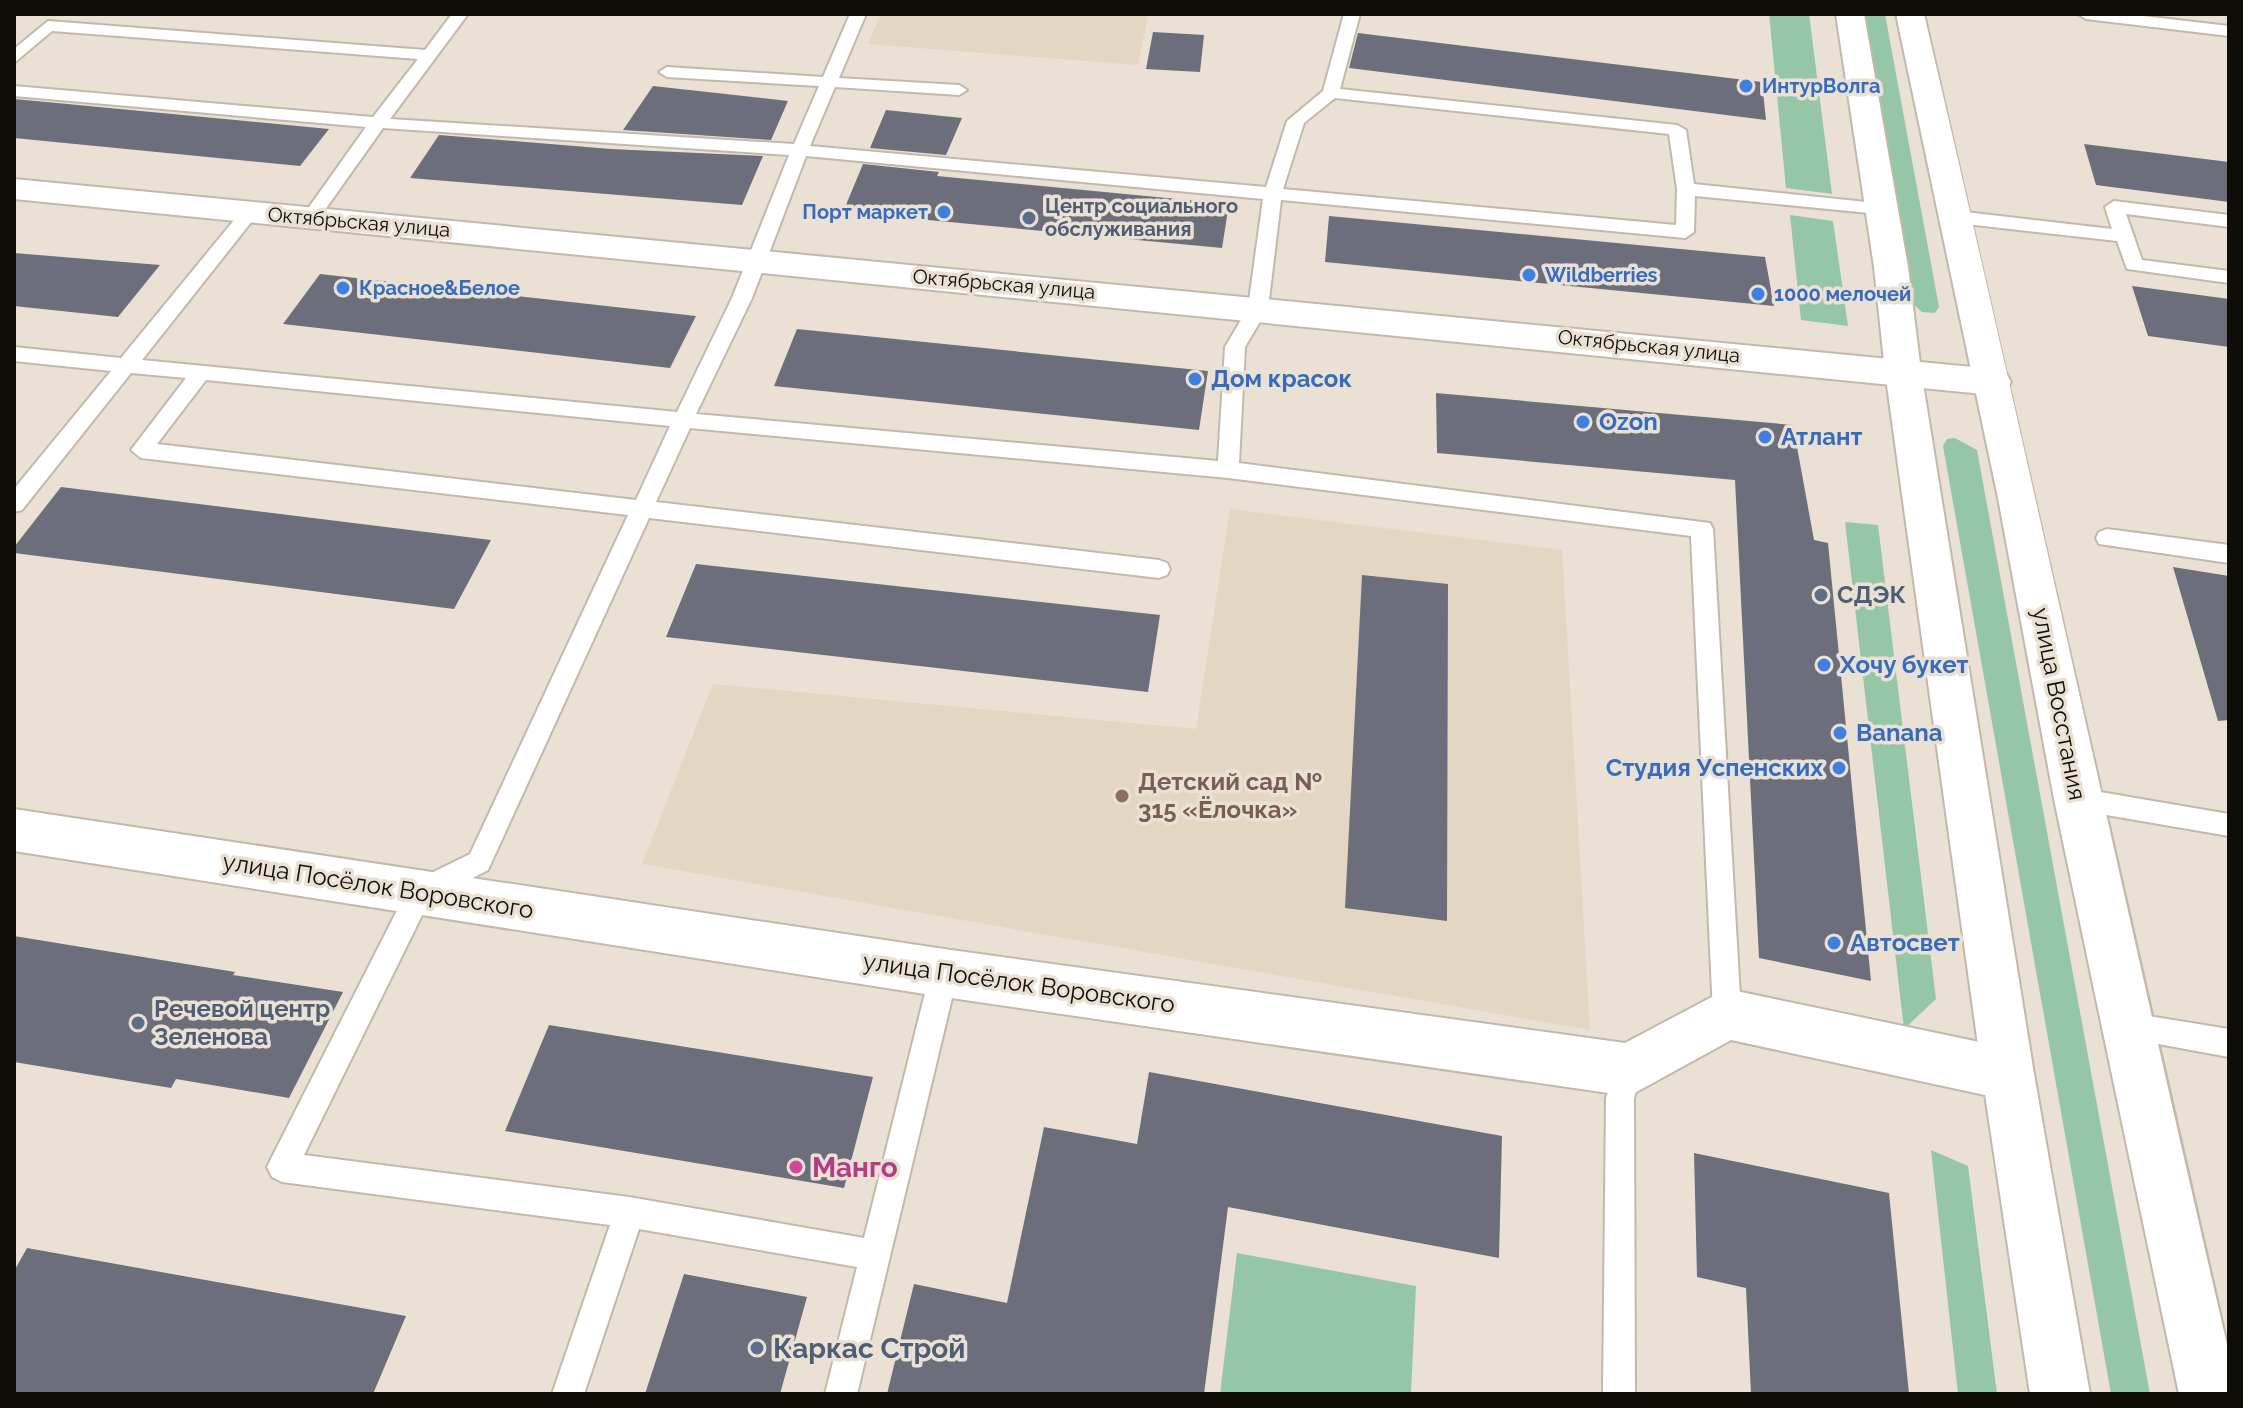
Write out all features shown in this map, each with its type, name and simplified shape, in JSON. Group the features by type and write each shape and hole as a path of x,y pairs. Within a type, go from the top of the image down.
{"street":[{"path":"1850,14 1879,208 1891,267 1903,371 2008,1074 2060,1394"},
{"name":"улица Восстания","path":"1910,14 1993,382 2077,799 2209,1394"},
{"name":"Октябрьская улица","path":"14,189 1993,382"},
{"name":"улица Посёлок Воровского","path":"14,830 944,973 1629,1070"},
{"path":"1629,1070 1727,1014 2008,1074"}],"lane":[{"path":"311,217 460,14"},
{"path":"858,14 753,260 742,298 479,862 420,892 282,1167 629,1212 876,1255"},
{"path":"1228,470 1235,347 1258,308 1273,193 1296,121 1331,93 1352,14"},
{"path":"2086,14 2229,31"},
{"path":"14,58 48,26 430,55"},
{"path":"667,72 959,90"},
{"path":"14,91 378,123 800,150 1685,232 1686,189 1677,130 1331,93"},
{"path":"1686,189 1879,208"},
{"path":"2229,221 2114,207 2134,265 2229,277"},
{"path":"14,504 250,212"},
{"path":"1957,217 2124,236"},
{"path":"14,354 1228,470 1702,529 1727,1014"},
{"path":"202,371 141,450 1159,569"},
{"path":"2107,538 2229,554"},
{"path":"2077,799 2229,825"},
{"path":"841,1394 944,973"},
{"path":"2130,1027 2229,1043"},
{"path":"1619,1394 1620,1098 1629,1070"},
{"path":"568,1394 629,1212"}],"shaded area":[{"path":"881,14 1148,14 1138,65 868,44"},
{"name":"Детский сад № 315 «Ёлочка»","path":"1230,509 1562,550 1590,1030 642,864 713,684 1196,729"}],"green space":[{"path":"1769,14 1809,14 1832,194 1786,188"},
{"path":"1865,14 1885,14 1939,307 1935,313 1922,312 1913,304"},
{"path":"1790,215 1833,221 1848,326 1801,320"},
{"path":"1955,438 1977,450 2150,1394 2111,1394 1943,446 1947,439"},
{"path":"1845,522 1878,525 1936,999 1904,1029"},
{"path":"1931,1150 1968,1166 1997,1394 1958,1394"},
{"path":"1237,1253 1416,1286 1411,1394 1220,1394"}],"building":[{"path":"1153,32 1204,35 1200,72 1146,69"},
{"path":"1358,33 1762,82 1766,120 1349,68"},
{"path":"653,86 788,101 771,140 623,130"},
{"path":"14,99 329,129 300,166 14,138"},
{"path":"886,110 962,118 946,155 870,148"},
{"path":"439,135 611,149 763,156 742,205 410,178"},
{"path":"2084,144 2229,162 2229,202 2096,185"},
{"path":"863,164 939,172 937,176 1229,204 1222,248 843,212"},
{"path":"1329,216 1765,257 1774,306 1325,262"},
{"path":"14,253 160,265 118,317 14,306"},
{"path":"320,274 696,316 670,368 283,324"},
{"path":"2132,286 2229,299 2229,347 2148,336"},
{"path":"797,329 1208,371 1199,430 774,386"},
{"path":"1436,393 1793,425 1814,540 1828,543 1871,981 1759,958 1735,480 1437,453"},
{"path":"61,487 491,540 454,609 14,553 14,547"},
{"path":"696,564 1160,615 1148,692 666,637"},
{"path":"2173,567 2229,576 2229,720 2218,721"},
{"path":"1362,575 1448,584 1447,921 1345,908"},
{"path":"14,936 343,992 289,1098 176,1079 171,1088 14,1062"},
{"path":"549,1025 873,1077 844,1188 505,1131"},
{"path":"1149,1072 1502,1136 1499,1258 1228,1207 1204,1394 887,1394 914,1284 1007,1303 1044,1127 1137,1144"},
{"path":"1694,1153 1889,1193 1909,1394 1751,1394 1746,1288 1697,1277"},
{"path":"27,1248 406,1316 373,1394 14,1394 14,1271"},
{"path":"684,1274 807,1297 780,1394 645,1394"}],"place":[{"name":"ИнтурВолга","path":"1746,86"},
{"name":"Порт маркет","path":"944,212"},
{"name":"Центр социального обслуживания","path":"1029,218"},
{"name":"Wildberries","path":"1529,275"},
{"name":"Красное&Белое","path":"343,288"},
{"name":"1000 мелочей","path":"1758,294"},
{"name":"Дом красок","path":"1195,379"},
{"name":"Ozon","path":"1583,422"},
{"name":"Атлант","path":"1765,437"},
{"name":"СДЭК","path":"1821,595"},
{"name":"Хочу букет","path":"1824,665"},
{"name":"Banana","path":"1840,733"},
{"name":"Студия Успенских","path":"1839,768"},
{"name":"Детский сад № 315 «Ёлочка»","path":"1122,796"},
{"name":"Автосвет","path":"1834,943"},
{"name":"Речевой центр Зеленова","path":"138,1023"},
{"name":"Манго","path":"796,1167"},
{"name":"Каркас Строй","path":"757,1348"}]}
